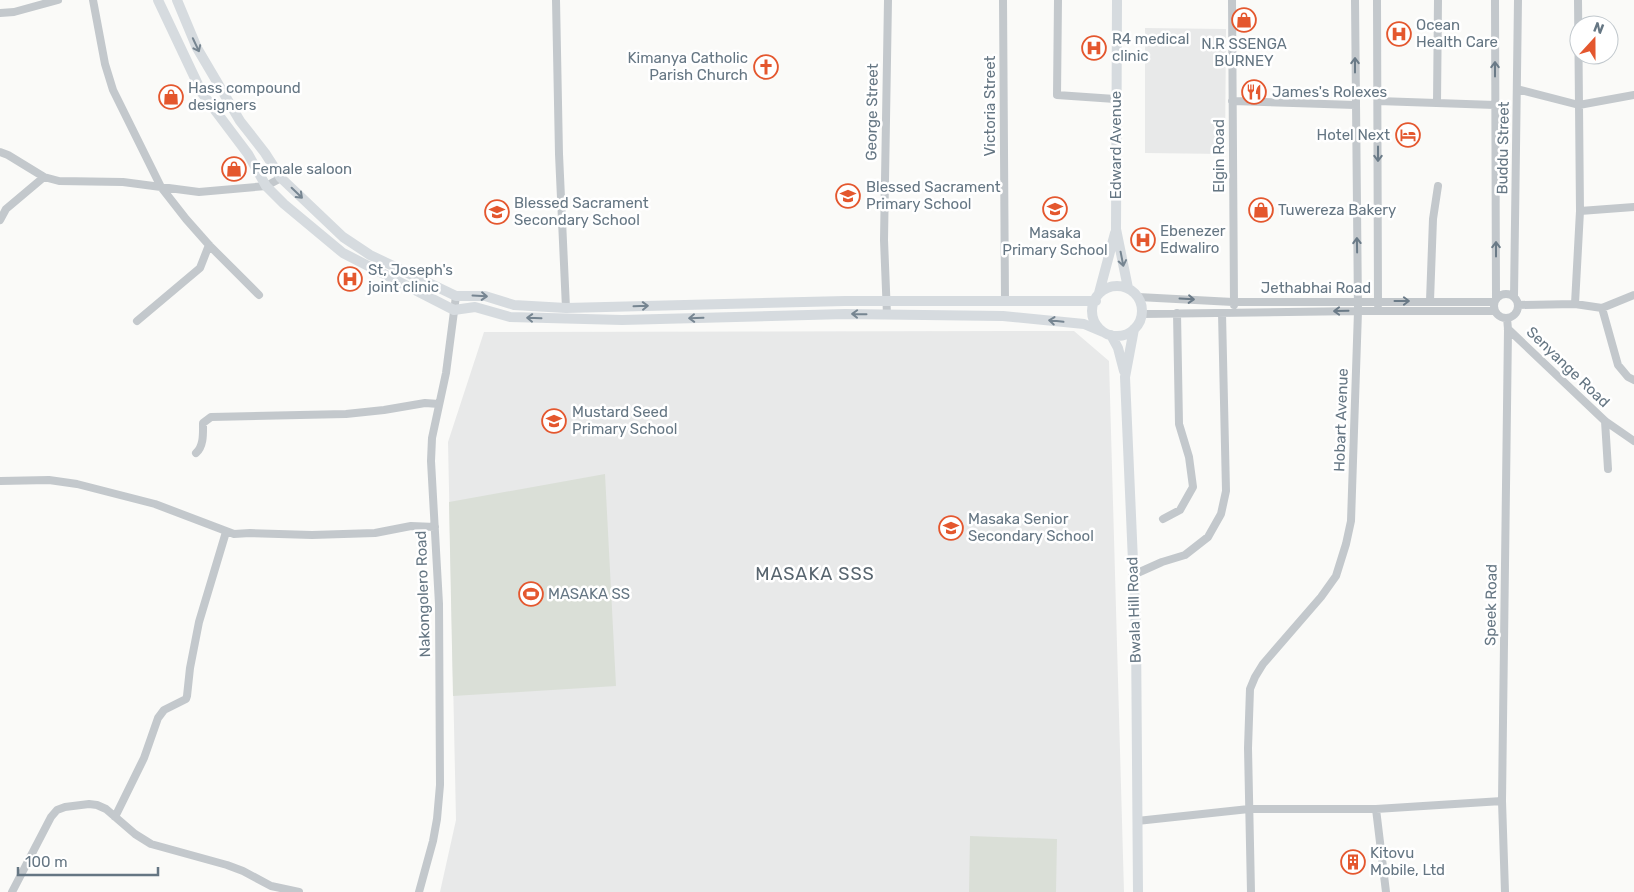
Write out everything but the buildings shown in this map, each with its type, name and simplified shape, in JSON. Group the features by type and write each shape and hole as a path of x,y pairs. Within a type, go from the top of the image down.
{"street":[{"path":"0,13 14,12 58,0"},
{"path":"93,0 105,64 114,90 160,187 186,220 259,295"},
{"path":"158,0 202,92 248,154 266,186 284,204 343,253 454,310 475,307 510,317 622,320 845,314 1003,316 1084,324 1107,333 1123,335 1140,323 1142,314 1142,306 1138,297 1123,286 1106,288 1092,308 1093,317 1097,325 1107,333 1118,348 1125,377"},
{"path":"177,0 202,56 240,121 265,153 281,178 343,237 370,255 456,296 485,296 514,305 566,308 845,300 1005,301 1098,297"},
{"path":"556,0 559,154 566,308"},
{"name":"George Street","path":"887,315 884,240 888,0"},
{"name":"Victoria Street","path":"1003,0 1005,301"},
{"path":"1058,0 1057,95 1115,99"},
{"name":"Edward Avenue","path":"1117,0 1115,99 1116,229 1128,288"},
{"name":"Elgin Road","path":"1232,0 1234,313"},
{"name":"Hobart Avenue","path":"1251,892 1248,748 1250,689 1255,676 1263,664 1321,597 1336,576 1351,520 1358,311 1355,0"},
{"path":"1377,0 1378,311"},
{"path":"1436,103 1438,0"},
{"path":"1495,0 1494,312 1502,318 1515,314 1518,305 1514,296 1505,294 1495,300"},
{"name":"Buddu Street","path":"1514,296 1518,0"},
{"path":"1575,304 1580,211 1578,0"},
{"path":"1517,89 1579,105 1634,95"},
{"path":"1232,101 1355,105"},
{"path":"1378,101 1495,105"},
{"path":"0,152 44,177 59,181 123,182 199,192 266,186 281,178"},
{"path":"0,220 6,209 44,177"},
{"path":"1430,301 1433,219 1438,186"},
{"path":"1580,211 1634,207"},
{"path":"1098,297 1116,229"},
{"path":"137,321 200,268 210,246"},
{"path":"1518,305 1575,304 1602,308 1634,295"},
{"name":"Nakongolero Road","path":"419,892 433,841 440,785 436,526 431,461 433,429 446,373 456,296"},
{"name":"Jethabhai Road","path":"1138,297 1233,302 1495,300"},
{"path":"1602,308 1618,365 1628,377 1634,380"},
{"name":"Jethabhai Road","path":"1142,314 1358,311 1494,312"},
{"path":"1163,519 1180,510 1192,487 1189,457 1179,424 1177,313"},
{"path":"1133,574 1185,555 1208,538 1221,514 1226,491 1222,313"},
{"name":"Speek Road","path":"1506,892 1502,801 1507,318"},
{"name":"Bwala Hill Road","path":"1134,329 1125,377 1136,631 1138,892"},
{"name":"Senyange Road","path":"1508,329 1604,421 1634,442"},
{"path":"196,453 202,444 203,423 211,418 346,414 384,410 425,402 439,404"},
{"path":"1604,421 1608,469"},
{"path":"0,481 49,480 78,484 155,504 237,535 250,533 312,535 375,533 411,526 436,526"},
{"path":"115,817 144,758 158,718 164,710 186,700 199,622 226,532"},
{"path":"1137,821 1249,809 1376,809 1502,801"},
{"path":"12,892 51,817 57,810 89,804 106,809 135,834 152,844 227,865 271,886 299,892"},
{"path":"1376,809 1386,892"}],"shaded area":[{"path":"1145,28 1226,29 1225,154 1145,153"},
{"path":"1074,331 1109,361 1124,892 440,892 456,820 448,442 484,332"},
{"name":"MASAKA SS","path":"605,474 616,686 453,696 449,502"},
{"path":"970,836 1057,839 1056,892 969,892"}],"place":[{"name":"N.R SSENGA BURNEY","path":"1244,20"},
{"name":"Ocean Health Care","path":"1399,34"},
{"name":"R4 medical clinic","path":"1094,48"},
{"name":"Kimanya Catholic Parish Church","path":"766,67"},
{"name":"James's Rolexes","path":"1254,92"},
{"name":"Hass compound designers","path":"171,97"},
{"name":"Hotel Next","path":"1408,135"},
{"name":"Female saloon","path":"234,169"},
{"name":"Blessed Sacrament Primary School","path":"848,196"},
{"name":"Masaka Primary School","path":"1055,209"},
{"name":"Tuwereza Bakery","path":"1261,210"},
{"name":"Blessed Sacrament Secondary School","path":"497,212"},
{"name":"Ebenezer Edwaliro","path":"1143,240"},
{"name":"St, Joseph's joint clinic","path":"350,279"},
{"name":"Mustard Seed Primary School","path":"554,421"},
{"name":"Masaka Senior Secondary School","path":"951,528"},
{"name":"MASAKA SS","path":"531,594"},
{"name":"Kitovu Mobile, Ltd","path":"1353,862"}],"district":[{"name":"MASAKA SSS","path":"815,574"}]}
